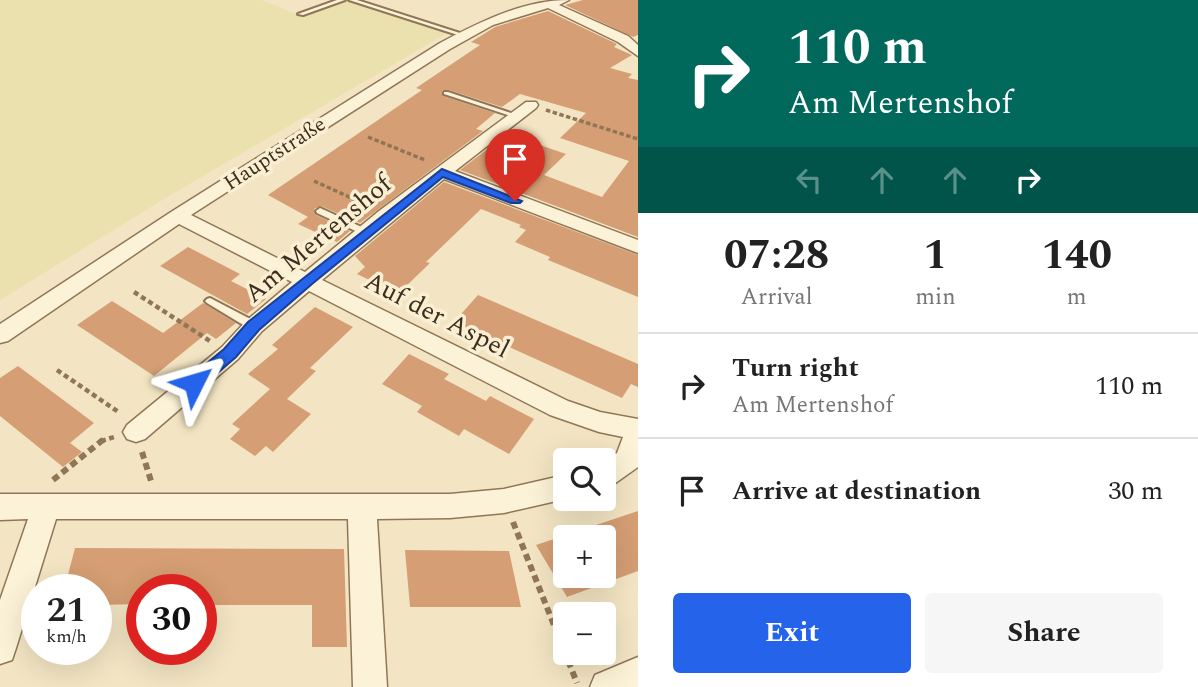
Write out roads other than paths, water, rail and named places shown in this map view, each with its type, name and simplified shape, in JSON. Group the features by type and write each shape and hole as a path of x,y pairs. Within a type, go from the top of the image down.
{"street":[{"name":"Hauptstraße","path":"0,335 178,216 489,22 563,0"},
{"path":"548,4 623,39 638,52"},
{"name":"Am Mertenshof","path":"139,430 230,353 254,326 365,232 524,110"},
{"path":"444,170 638,247"},
{"name":"Auf der Aspel","path":"178,216 559,408 599,422 638,430"},
{"path":"616,472 633,467 638,430"},
{"path":"0,507 450,506 504,501 553,489"},
{"path":"362,506 370,687"},
{"path":"0,648 38,507"},
{"path":"607,687 638,674"}],"lane":[{"path":"301,14 342,0"},
{"path":"352,0 457,42"},
{"path":"446,93 524,110"},
{"path":"320,211 365,232"},
{"path":"210,301 254,326"}]}
